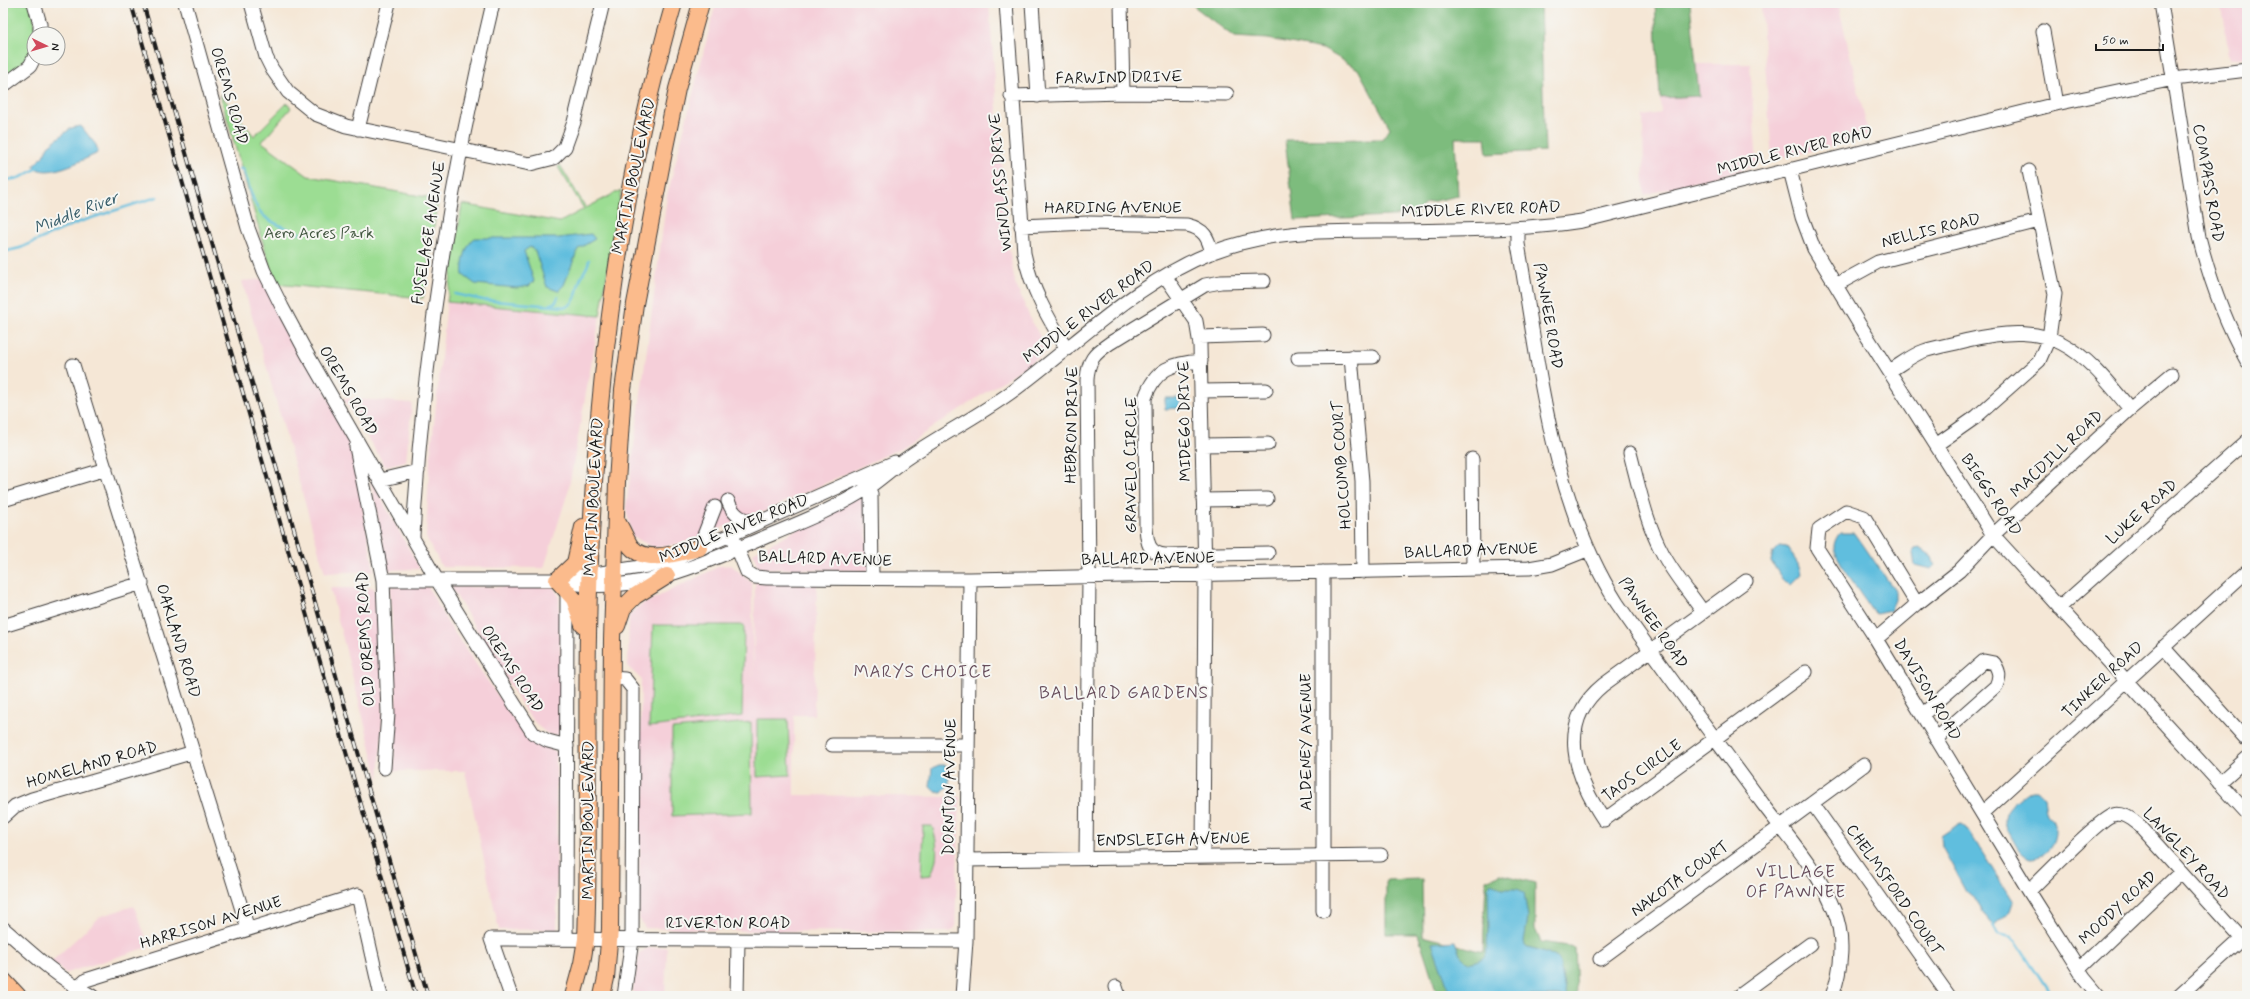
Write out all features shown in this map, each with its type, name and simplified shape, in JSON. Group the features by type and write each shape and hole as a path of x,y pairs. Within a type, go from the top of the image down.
{"main road":[{"name":"MARTIN BOULEVARD","path":"573,996 582,963 586,939 589,792 588,637 597,431 603,355 624,218 641,134 674,3"},
{"name":"MARTIN BOULEVARD","path":"602,996 610,940 618,679 612,639 616,520 623,390 637,297 666,142 677,89 701,3"},
{"path":"588,637 579,608 574,599 562,586 575,563 580,548 597,431"},
{"path":"616,520 631,546 638,553 650,556 699,548"},
{"path":"612,639 623,608 636,596 667,576"},
{"path":"3,980 18,996"}],"street":[{"path":"34,3 40,26"},
{"name":"OREMS ROAD","path":"185,3 248,228 264,270 306,352 354,438 413,536 437,580 533,733 548,742 567,746"},
{"path":"251,3 266,57 288,92 315,114 334,123 358,129 530,164 546,162 561,153 570,137 603,3"},
{"path":"358,129 390,3"},
{"name":"FUSELAGE AVENUE","path":"413,536 434,305 460,150 493,3"},
{"name":"WINDLASS DRIVE","path":"1006,3 1011,96 1021,226 1025,257 1034,290 1045,314 1067,349"},
{"path":"1032,3 1038,96"},
{"path":"1121,3 1123,93"},
{"name":"COMPASS ROAD","path":"2161,3 2195,216 2205,260 2222,310 2247,361"},
{"path":"2043,31 2056,104"},
{"path":"3,86 30,66"},
{"name":"MIDDLE RIVER ROAD","path":"614,577 632,583 667,576 801,522 868,488 910,456 981,413 1131,299 1166,276 1212,253 1251,240 1294,232 1518,228 1550,226 1610,216 2056,104 2174,79 2247,70"},
{"name":"FARWIND DRIVE","path":"1011,96 1123,93 1227,94"},
{"name":"BIGGS ROAD","path":"1790,170 1806,232 1836,285 1993,535 2247,814"},
{"path":"1936,445 1976,417 2039,360 2050,338 2055,294 2028,172"},
{"name":"NELLIS ROAD","path":"1836,285 1878,262 2039,221"},
{"name":"HARDING AVENUE","path":"1021,226 1088,223 1187,225 1202,230 1206,234 1212,253"},
{"name":"PAWNEE ROAD","path":"1518,228 1518,244 1557,463 1571,510 1588,550 1613,597 1822,886 1836,916 1841,940 1841,953 1837,980 1832,996"},
{"name":"MIDEGO DRIVE","path":"1166,276 1196,322 1201,360 1205,575 1203,857"},
{"name":"HEBRON DRIVE","path":"1086,858 1089,577 1087,380 1089,363 1096,353 1110,343 1181,298 1211,283 1264,281"},
{"path":"1890,371 1924,351 1996,334 2030,333 2050,338 2070,347 2086,360 2130,409"},
{"path":"1199,337 1263,335"},
{"name":"HOLCUMB COURT","path":"1351,357 1362,481 1363,572"},
{"path":"1298,358 1373,357"},
{"name":"GRAVELO CIRCLE","path":"1201,360 1174,365 1158,374 1149,385 1145,398 1145,513 1148,543 1154,552 1172,556 1268,552"},
{"name":"OAKLAND ROAD","path":"73,365 142,583 248,929"},
{"name":"MACDILL ROAD","path":"1876,639 1917,604 1959,572 1993,535 2130,409 2172,374"},
{"path":"1202,391 1266,390"},
{"name":"OLD OREMS ROAD","path":"354,438 383,580 388,714 384,768"},
{"name":"LUKE ROAD","path":"2059,608 2247,441"},
{"path":"1203,445 1268,444"},
{"path":"1630,453 1646,511 1657,542 1672,569 1703,612"},
{"name":"MIDDLE RIVER ROAD","path":"383,580 437,580 562,586 614,577 676,559 732,535 864,474 910,456"},
{"path":"1472,459 1473,570"},
{"path":"3,500 106,469"},
{"path":"380,480 418,471"},
{"path":"868,488 871,494 872,578"},
{"path":"1203,500 1267,499"},
{"path":"728,501 732,512 737,516 748,521 760,522"},
{"path":"699,548 715,507"},
{"name":"DAVISON ROAD","path":"1917,604 1864,517 1846,511 1819,529 1817,548 1876,639 2078,969 2099,996"},
{"name":"BALLARD AVENUE","path":"732,535 747,572 755,577 970,579 1536,568 1552,564 1588,550"},
{"name":"TINKER ROAD","path":"1982,813 2247,571"},
{"name":"ALDENEY AVENUE","path":"1323,572 1323,911"},
{"name":"DORNTON AVENUE","path":"962,996 966,941 970,579"},
{"path":"1650,650 1746,580"},
{"path":"3,626 142,583"},
{"name":"MARTIN BOULEVARD","path":"562,586 567,746 566,939"},
{"path":"2163,647 2247,740"},
{"name":"TAOS CIRCLE","path":"1650,650 1596,690 1584,704 1576,721 1574,741 1577,764 1586,789 1604,820 1715,738"},
{"path":"1922,715 1984,661 1994,663 1998,669 2000,678 1996,686 1936,739"},
{"path":"1715,738 1806,672"},
{"name":"MARTIN BOULEVARD","path":"618,679 633,689 632,940 624,996"},
{"path":"832,746 967,745"},
{"name":"HOMELAND ROAD","path":"3,817 15,806 32,799 194,752"},
{"path":"2219,783 2247,758"},
{"name":"NAKOTA COURT","path":"1600,959 1864,764"},
{"name":"CHELMSFORD COURT","path":"1812,803 1949,996"},
{"name":"LANGLEY ROAD","path":"2029,891 2097,826 2112,815 2120,814 2140,826 2181,872 2244,937"},
{"name":"ENDSLEIGH AVENUE","path":"966,860 1381,855"},
{"name":"MOODY ROAD","path":"2078,969 2181,872"},
{"name":"HARRISON AVENUE","path":"79,993 86,980 358,894 381,996"},
{"path":"3,928 42,963 79,993 92,996"},
{"path":"2179,996 2244,937"},
{"name":"RIVERTON ROAD","path":"511,996 491,939 966,941"},
{"path":"737,996 738,940"},
{"path":"1739,996 1810,944"}],"shaded area":[{"path":"716,3 989,3 1007,237 1015,283 1032,322 1048,351 903,447 768,510 683,543 654,548 632,536 626,508 667,196"},
{"path":"1770,3 1838,3 1869,137 1772,160 1761,5"},
{"path":"2220,3 2247,3 2247,57 2230,59"},
{"path":"1697,64 1750,64 1757,166 1644,195 1643,116 1661,113 1660,98 1699,96"},
{"path":"264,279 350,435 374,571 325,573 242,281"},
{"path":"447,302 600,316 568,492 544,568 442,567 426,537 429,470"},
{"path":"343,398 412,403 406,461 385,466"},
{"path":"370,478 420,569 388,570"},
{"path":"865,493 869,571 758,568 753,553"},
{"path":"731,565 752,583 753,683 755,582 817,582 814,715 794,715 794,795 960,797 955,928 950,932 754,931 645,928 639,918 641,679 628,667 629,615 641,605 720,566"},
{"path":"390,587 428,587 447,622 527,738 556,752 557,929 499,930 465,771 394,771 396,696"},
{"path":"451,587 553,587 559,596 562,728 559,735 549,735 539,727 526,712"},
{"path":"330,588 374,588 377,607 384,694 379,780"},
{"path":"134,906 149,947 66,973 51,962 101,916"},
{"path":"667,947 665,996 632,996 639,953 648,948"}],"green space":[{"path":"3,3 31,3 35,26 26,26 26,57 13,72 3,80"},
{"path":"1193,3 1540,3 1545,151 1487,154 1485,138 1455,138 1458,196 1425,203 1415,215 1295,220 1285,140 1382,139 1390,128 1358,69 1323,49 1268,39 1234,37 1195,7"},
{"path":"1655,3 1690,3 1699,96 1660,98"},
{"name":"Aero Acres Park","path":"220,94 254,136 287,103 291,108 262,142 308,176 438,199 423,298 275,284"},
{"path":"560,165 586,208 621,190 600,316 447,302 462,204 560,222 584,209 558,167"},
{"path":"653,625 744,625 742,716 649,727"},
{"path":"757,719 788,719 790,775 757,777"},
{"path":"751,722 752,813 672,816 672,729"},
{"path":"923,826 932,826 936,839 937,850 934,868 931,875 921,876"},
{"path":"1500,874 1535,883 1535,929 1541,942 1575,947 1577,996 1438,996 1418,934 1386,934 1386,880 1422,879 1423,936 1483,952 1486,880"}],"water":[{"path":"81,126 96,145 98,151 96,154 64,168 55,170 39,170 33,166 43,156 48,146 71,128"},
{"path":"591,234 595,239 578,249 564,285 558,291 547,287 535,251 530,247 524,251 534,281 529,286 517,288 475,284 463,275 465,255 469,244 475,238 559,238"},
{"path":"1165,398 1181,398 1180,408 1165,409"},
{"path":"1840,533 1853,533 1857,536 1895,591 1895,600 1890,611 1876,614 1852,581 1835,552 1834,547 1836,539"},
{"path":"1779,546 1787,547 1798,564 1801,574 1790,585 1784,582 1771,561 1773,552"},
{"path":"1920,548 1932,556 1935,565 1931,569 1915,565 1913,553 1916,549"},
{"path":"939,765 945,765 949,770 949,785 942,792 934,791 930,787 932,768"},
{"path":"2031,790 2037,790 2044,796 2046,813 2053,822 2055,835 2054,841 2047,851 2042,855 2030,858 2021,852 2017,847 2009,833 2005,823 2005,818 2011,805"},
{"path":"1962,824 1967,828 2013,902 2010,911 1993,925 1982,912 1972,896 1966,891 1942,847 1941,836 1957,825"},
{"path":"1491,882 1502,889 1517,889 1524,892 1528,918 1524,941 1525,946 1548,953 1559,959 1566,996 1451,996 1432,943 1455,941 1460,955 1468,963 1483,957 1486,954 1486,942 1489,933 1488,887"}],"waterway":[{"path":"3,178 16,179 37,168"},
{"name":"Middle River","path":"240,169 243,169 255,204 260,212 273,223 299,233"},
{"name":"Middle River","path":"3,252 20,248 79,222 157,197"},
{"name":"Middle River","path":"455,294 483,300 566,307 575,299 580,280 589,260"},
{"path":"551,304 556,302 558,297"},
{"path":"1993,925 1998,934 2011,937 2016,941 2052,996"}],"railway":[{"path":"131,3 416,996"},
{"path":"143,3 428,996"}],"district":[{"name":"MARYS CHOICE","path":"923,672"},
{"name":"BALLARD GARDENS","path":"1124,693"},
{"name":"VILLAGE OF PAWNEE","path":"1796,882"}]}
